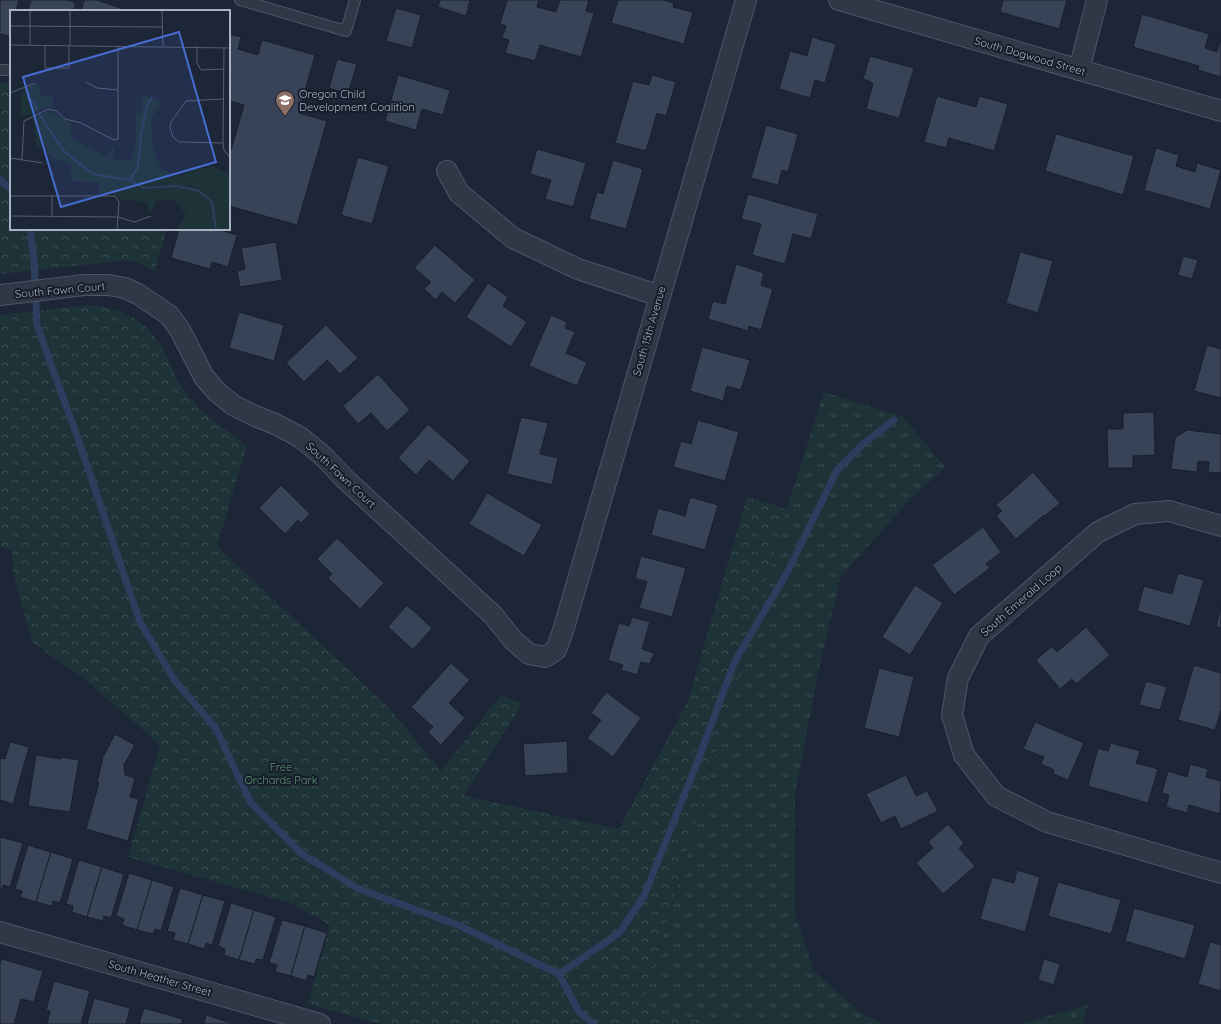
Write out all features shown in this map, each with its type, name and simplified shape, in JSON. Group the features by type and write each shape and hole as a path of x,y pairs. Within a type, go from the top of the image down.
{"street":[{"name":"South 15th Avenue","path":"545,657 556,650 563,631 746,0"},
{"name":"South Dogwood Street","path":"839,0 1221,111"},
{"path":"1079,70 1097,0"},
{"path":"447,171 459,193 513,238 578,269 660,296"},
{"name":"South Fawn Court","path":"0,295 84,285 114,286 125,288 138,294 163,310 169,315 180,330 204,377 217,392 233,406 275,424 300,437 322,455 346,480 493,615 513,640 529,654 545,657"},
{"name":"South Emerald Loop","path":"1221,526 1169,511 1135,514 1098,532 979,636 958,678 952,714 964,755 996,796 1047,822 1221,873"},
{"name":"South Heather Street","path":"0,932 320,1024"}],"lane":[{"path":"240,0 346,31 355,0"}],"green space":[{"path":"10,82 10,230 167,230 155,271 128,260 0,274 0,83"},
{"name":"Free Orchards Park","path":"82,306 95,306 120,311 141,323 159,342 178,381 194,403 208,416 247,446 217,546 390,709 441,771 501,695 522,704 464,796 619,829 688,701 747,497 787,509 643,1004 711,1024 380,1024 308,1004 330,925 290,903 128,857 160,745 88,682 32,642 13,572 12,550 0,547 0,315"},
{"path":"824,392 903,417 945,467 909,501 841,576 820,663 795,794 794,911 814,971 863,1015 884,1024 711,1024 643,1005 787,509"},
{"path":"1088,1005 1083,1024 1020,1024"}],"building":[{"path":"0,0 19,0 16,10 10,10 9,36 0,34"},
{"path":"31,0 67,0 76,3 73,10 28,10"},
{"path":"84,0 97,0 124,9 124,10 81,10"},
{"path":"440,0 470,0 466,16 438,7"},
{"path":"507,0 539,0 537,7 556,12 560,0 589,0 586,11 594,13 581,57 540,45 535,61 505,53 509,40 502,38 506,26 500,24"},
{"path":"618,0 664,0 674,3 673,7 693,12 684,44 611,23"},
{"path":"1003,0 1067,0 1059,29 1000,12"},
{"path":"396,8 421,15 412,48 386,41"},
{"path":"1142,14 1209,34 1205,48 1217,52 1221,39 1221,77 1198,70 1199,66 1133,47"},
{"path":"230,34 241,37 238,49 258,55 262,40 315,55 299,113 327,121 297,225 230,206 230,154 244,105 230,101"},
{"path":"812,37 836,44 825,83 815,80 810,98 779,89 790,51 807,56"},
{"path":"870,56 914,68 899,118 866,109 873,84 863,79"},
{"path":"337,59 357,64 348,94 329,88"},
{"path":"398,75 450,90 443,115 422,109 416,130 385,121"},
{"path":"652,75 676,82 666,116 657,113 646,151 615,143 633,81 649,85"},
{"path":"937,96 976,107 979,96 1008,104 994,151 949,138 946,148 924,142"},
{"path":"766,125 798,134 788,172 782,170 778,185 751,178"},
{"path":"1056,134 1134,156 1123,195 1045,171"},
{"path":"1156,148 1179,155 1176,166 1195,172 1197,163 1221,170 1210,209 1144,190"},
{"path":"537,149 586,163 573,207 545,199 551,180 530,174"},
{"path":"358,157 389,166 372,224 341,215"},
{"path":"613,160 643,169 626,229 589,219 597,192 603,194"},
{"path":"748,194 818,214 811,239 793,234 785,264 752,255 761,224 741,219"},
{"path":"179,230 220,230 237,235 228,267 212,262 210,269 171,258"},
{"path":"276,242 282,280 240,287 237,271 245,269 241,248"},
{"path":"435,245 475,280 455,303 442,292 436,300 424,289 431,282 414,268"},
{"path":"1020,252 1053,261 1038,313 1006,303"},
{"path":"1183,256 1198,260 1192,279 1178,275"},
{"path":"736,264 764,273 761,285 773,289 761,330 749,326 748,331 708,319 713,301 725,304"},
{"path":"488,283 508,297 503,306 527,322 511,347 466,317"},
{"path":"239,312 284,325 274,361 229,348"},
{"path":"551,315 567,322 565,328 575,332 566,353 587,362 577,386 529,366"},
{"path":"326,325 358,358 340,374 327,360 304,382 286,363"},
{"path":"1207,345 1221,349 1221,398 1194,391"},
{"path":"702,347 750,360 741,390 727,386 723,401 690,391"},
{"path":"378,374 410,410 387,431 371,413 358,424 343,406"},
{"path":"1154,412 1155,455 1133,456 1133,468 1108,468 1107,429 1123,429 1123,413"},
{"path":"521,417 548,423 540,454 558,458 552,485 507,474"},
{"path":"698,420 739,432 725,481 673,467 681,441 691,444"},
{"path":"428,424 470,461 453,481 429,460 416,475 398,458"},
{"path":"1187,430 1221,434 1221,473 1208,472 1209,462 1198,461 1197,472 1171,469 1175,438"},
{"path":"1033,472 1060,503 1016,539 996,516 1002,511 996,505"},
{"path":"281,485 310,514 301,523 298,520 285,534 259,508"},
{"path":"487,493 542,525 524,556 469,524"},
{"path":"690,497 718,505 705,550 651,535 658,508 685,516"},
{"path":"983,527 1001,552 986,564 990,568 954,595 932,565"},
{"path":"337,538 384,583 360,609 328,578 332,574 317,559"},
{"path":"641,556 686,568 672,617 639,608 647,582 635,578"},
{"path":"1178,573 1204,580 1190,626 1137,611 1144,586 1172,594"},
{"path":"915,585 943,603 910,655 882,637"},
{"path":"407,605 432,628 413,650 388,627"},
{"path":"1221,607 1221,628 1216,626"},
{"path":"632,617 650,622 642,649 654,653 650,664 641,662 637,675 621,670 623,665 608,660 619,623 629,626"},
{"path":"1086,627 1110,655 1076,684 1072,679 1060,689 1036,660 1052,646 1057,652"},
{"path":"451,663 470,680 449,703 465,718 441,745 428,732 433,727 411,707"},
{"path":"1194,665 1221,673 1221,710 1215,730 1178,720"},
{"path":"879,668 914,677 899,737 864,728"},
{"path":"1146,681 1167,687 1160,710 1139,705"},
{"path":"606,692 641,718 613,757 587,738 601,720 591,713"},
{"path":"1035,722 1084,743 1068,780 1053,774 1054,770 1041,764 1044,757 1023,749"},
{"path":"115,734 135,745 124,765 125,775 135,778 130,797 139,799 128,841 86,829 99,783 97,783 103,757"},
{"path":"567,741 568,773 525,776 523,744"},
{"path":"10,742 29,747 13,804 0,800 0,758 5,759"},
{"path":"1111,743 1140,751 1136,763 1158,769 1148,803 1088,786 1098,748 1108,751"},
{"path":"36,755 79,760 70,812 28,806"},
{"path":"1190,764 1208,769 1206,777 1221,781 1220,814 1189,805 1187,813 1166,807 1169,795 1162,793 1168,771 1187,777"},
{"path":"906,775 916,796 927,791 938,811 901,829 895,816 881,823 866,794"},
{"path":"948,824 964,843 959,848 975,866 943,894 916,863 933,848 928,842"},
{"path":"0,837 23,843 10,887 3,885 1,891 0,890"},
{"path":"28,845 51,852 36,902 20,897 22,891 15,889"},
{"path":"51,852 73,859 60,903 53,901 52,906 36,902"},
{"path":"79,860 102,867 87,917 72,912 73,906 66,904"},
{"path":"102,867 124,874 111,918 104,916 103,921 87,917"},
{"path":"1017,870 1040,877 1025,932 980,919 992,877 1014,883"},
{"path":"129,873 152,880 137,930 122,925 124,919 116,916"},
{"path":"152,880 174,887 161,931 155,929 153,934 137,930"},
{"path":"1058,882 1121,900 1111,934 1048,916"},
{"path":"180,888 203,895 188,944 173,940 175,933 167,931"},
{"path":"203,895 225,901 212,945 206,943 204,949 188,944"},
{"path":"231,903 254,910 239,960 224,955 225,949 218,946"},
{"path":"1134,908 1195,925 1185,959 1125,941"},
{"path":"254,910 276,917 263,960 256,959 255,964 239,960"},
{"path":"282,920 305,926 291,976 275,972 277,965 269,963"},
{"path":"305,926 327,933 314,977 308,975 306,981 291,976"},
{"path":"1210,942 1221,945 1221,991 1198,984"},
{"path":"2,959 43,971 34,1002 21,999 14,1024 0,1024 0,964"},
{"path":"1044,959 1060,964 1054,985 1038,980"},
{"path":"54,981 90,991 81,1024 47,1024 50,1011 46,1010"},
{"path":"94,998 130,1008 126,1024 87,1024"},
{"path":"144,1008 183,1019 181,1024 139,1024"},
{"path":"206,1015 234,1024 204,1024"}],"waterway":[{"path":"0,180 10,188"},
{"path":"30,230 34,260 37,325 78,439 140,622 175,681 215,727 251,803 302,854 359,889 458,925 559,974 579,1012 594,1024"},
{"path":"559,974 619,933 644,896 695,768 735,661 788,571 837,470 863,444 894,420"}],"place":[{"name":"Oregon Child Development Coalition","path":"285,117"}]}
